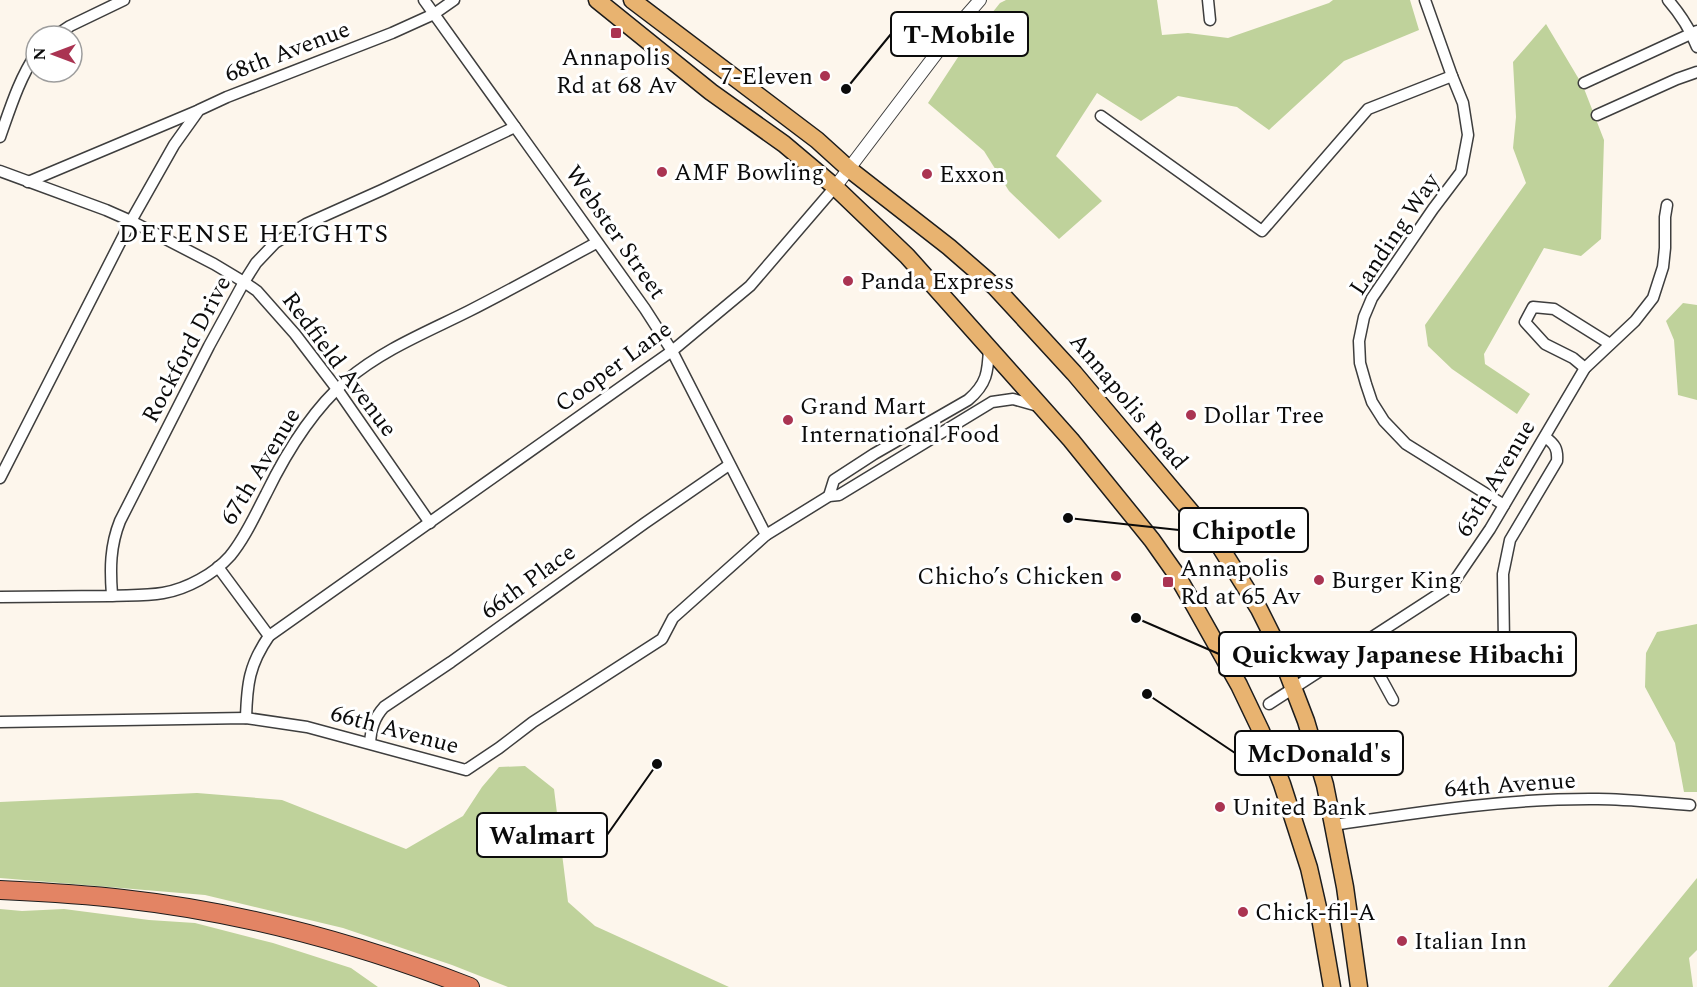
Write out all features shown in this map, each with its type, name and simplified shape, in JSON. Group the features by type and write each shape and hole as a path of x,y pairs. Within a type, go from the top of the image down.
{"highway":[{"path":"0,890 124,899 249,920 364,949 423,968 470,987"}],"main road":[{"path":"597,0 711,92 784,144 835,187 907,256 1079,449 1152,540 1176,574 1239,685 1261,731 1298,830 1319,912 1332,987"},
{"name":"Annapolis Road","path":"632,0 817,140 849,169 927,228 995,288 1096,397 1219,545 1259,609 1276,643 1294,688 1319,765 1345,887 1359,987"}],"street":[{"path":"74,24 124,0"},
{"name":"Webster Street","path":"424,0 645,309 672,351 766,535"},
{"name":"68th Avenue","path":"28,182 227,97 392,33 434,14 454,0"},
{"name":"Cooper Lane","path":"246,718 250,674 269,636 672,351 750,286 835,187 958,25 980,0"},
{"path":"1208,0 1210,20"},
{"name":"Landing Way","path":"1425,0 1463,103 1468,135 1461,172 1372,298 1364,317 1359,341 1360,363 1372,402 1384,421 1406,444 1504,504"},
{"path":"1668,0 1694,32 1697,47"},
{"path":"1584,83 1694,32"},
{"path":"1597,115 1697,72"},
{"path":"0,137 24,75"},
{"path":"1101,116 1262,231 1368,109 1452,76"},
{"name":"68th Avenue","path":"0,477 131,221 174,145 200,110"},
{"name":"Rockford Drive","path":"111,596 114,535 204,356 244,282 264,254 290,233 515,127"},
{"path":"0,171 131,221"},
{"name":"65th Avenue","path":"1269,704 1451,586 1490,529 1585,368 1635,321 1653,298 1663,267 1666,205"},
{"name":"Redfield Avenue","path":"131,221 189,250 257,291 337,389 430,522"},
{"name":"67th Avenue","path":"0,597 137,596 164,593 184,587 204,577 229,557 247,530 289,452 316,413 337,389 364,366 391,350 596,243"},
{"path":"1585,368 1573,358 1545,344 1525,322 1533,307 1554,309 1610,344"},
{"name":"66th Avenue","path":"829,496 834,480 874,454 968,400 978,391 986,379 989,348"},
{"name":"66th Avenue","path":"0,722 246,718 307,727 466,770 533,722 662,639 673,618 766,535 829,496 839,495 992,402 1013,399 1041,407"},
{"path":"1504,643 1503,574 1510,540 1557,461 1558,451 1545,436"},
{"name":"66th Place","path":"370,743 373,723 377,714 384,707 729,465"},
{"path":"1490,529 1510,540"},
{"path":"218,567 269,636"},
{"path":"1363,645 1394,700"},
{"name":"64th Avenue","path":"1333,825 1457,808 1541,801 1599,799 1690,805"}],"green space":[{"path":"1006,0 1157,0 1162,35 1188,33 1228,38 1333,0 1410,0 1419,30 1344,61 1269,130 1237,107 1178,96 1141,121 1097,93 1056,156 1102,201 1059,239 1009,191 984,151 928,103 964,48 1000,3"},
{"path":"1546,24 1583,86 1604,140 1601,239 1581,256 1544,248 1484,354 1485,364 1530,394 1517,414 1452,369 1428,346 1425,325 1526,183 1513,148 1516,117 1513,62"},
{"path":"1683,303 1697,305 1697,400 1678,395 1674,340 1666,321"},
{"path":"1697,624 1697,792 1684,792 1675,743 1645,687 1646,653 1657,632"},
{"path":"525,766 554,789 568,902 595,926 729,987 508,987 452,965 343,928 205,895 0,878 0,802 197,793 282,800 406,849 463,816 482,787 499,767"},
{"path":"1697,878 1697,950 1689,958 1693,987 1608,987"},
{"path":"0,909 22,911 64,909 149,920 195,923 273,943 351,968 378,987 0,987"}],"place":[{"name":"Annapolis Rd at 68 Av","path":"616,33"},
{"name":"7-Eleven","path":"825,76"},
{"name":"T-Mobile","path":"846,89"},
{"name":"AMF Bowling","path":"662,172"},
{"name":"Exxon","path":"927,174"},
{"name":"Panda Express","path":"848,281"},
{"name":"Dollar Tree","path":"1191,415"},
{"name":"Grand Mart International Food","path":"788,420"},
{"name":"Chipotle","path":"1068,518"},
{"name":"Chicho’s Chicken","path":"1116,576"},
{"name":"Burger King","path":"1319,580"},
{"name":"Annapolis Rd at 65 Av","path":"1168,582"},
{"name":"Quickway Japanese Hibachi","path":"1136,618"},
{"name":"McDonald's","path":"1147,694"},
{"name":"Walmart","path":"657,764"},
{"name":"United Bank","path":"1220,807"},
{"name":"Chick-fil-A","path":"1243,912"},
{"name":"Italian Inn","path":"1402,941"}],"district":[{"name":"DEFENSE HEIGHTS","path":"254,233"}]}
